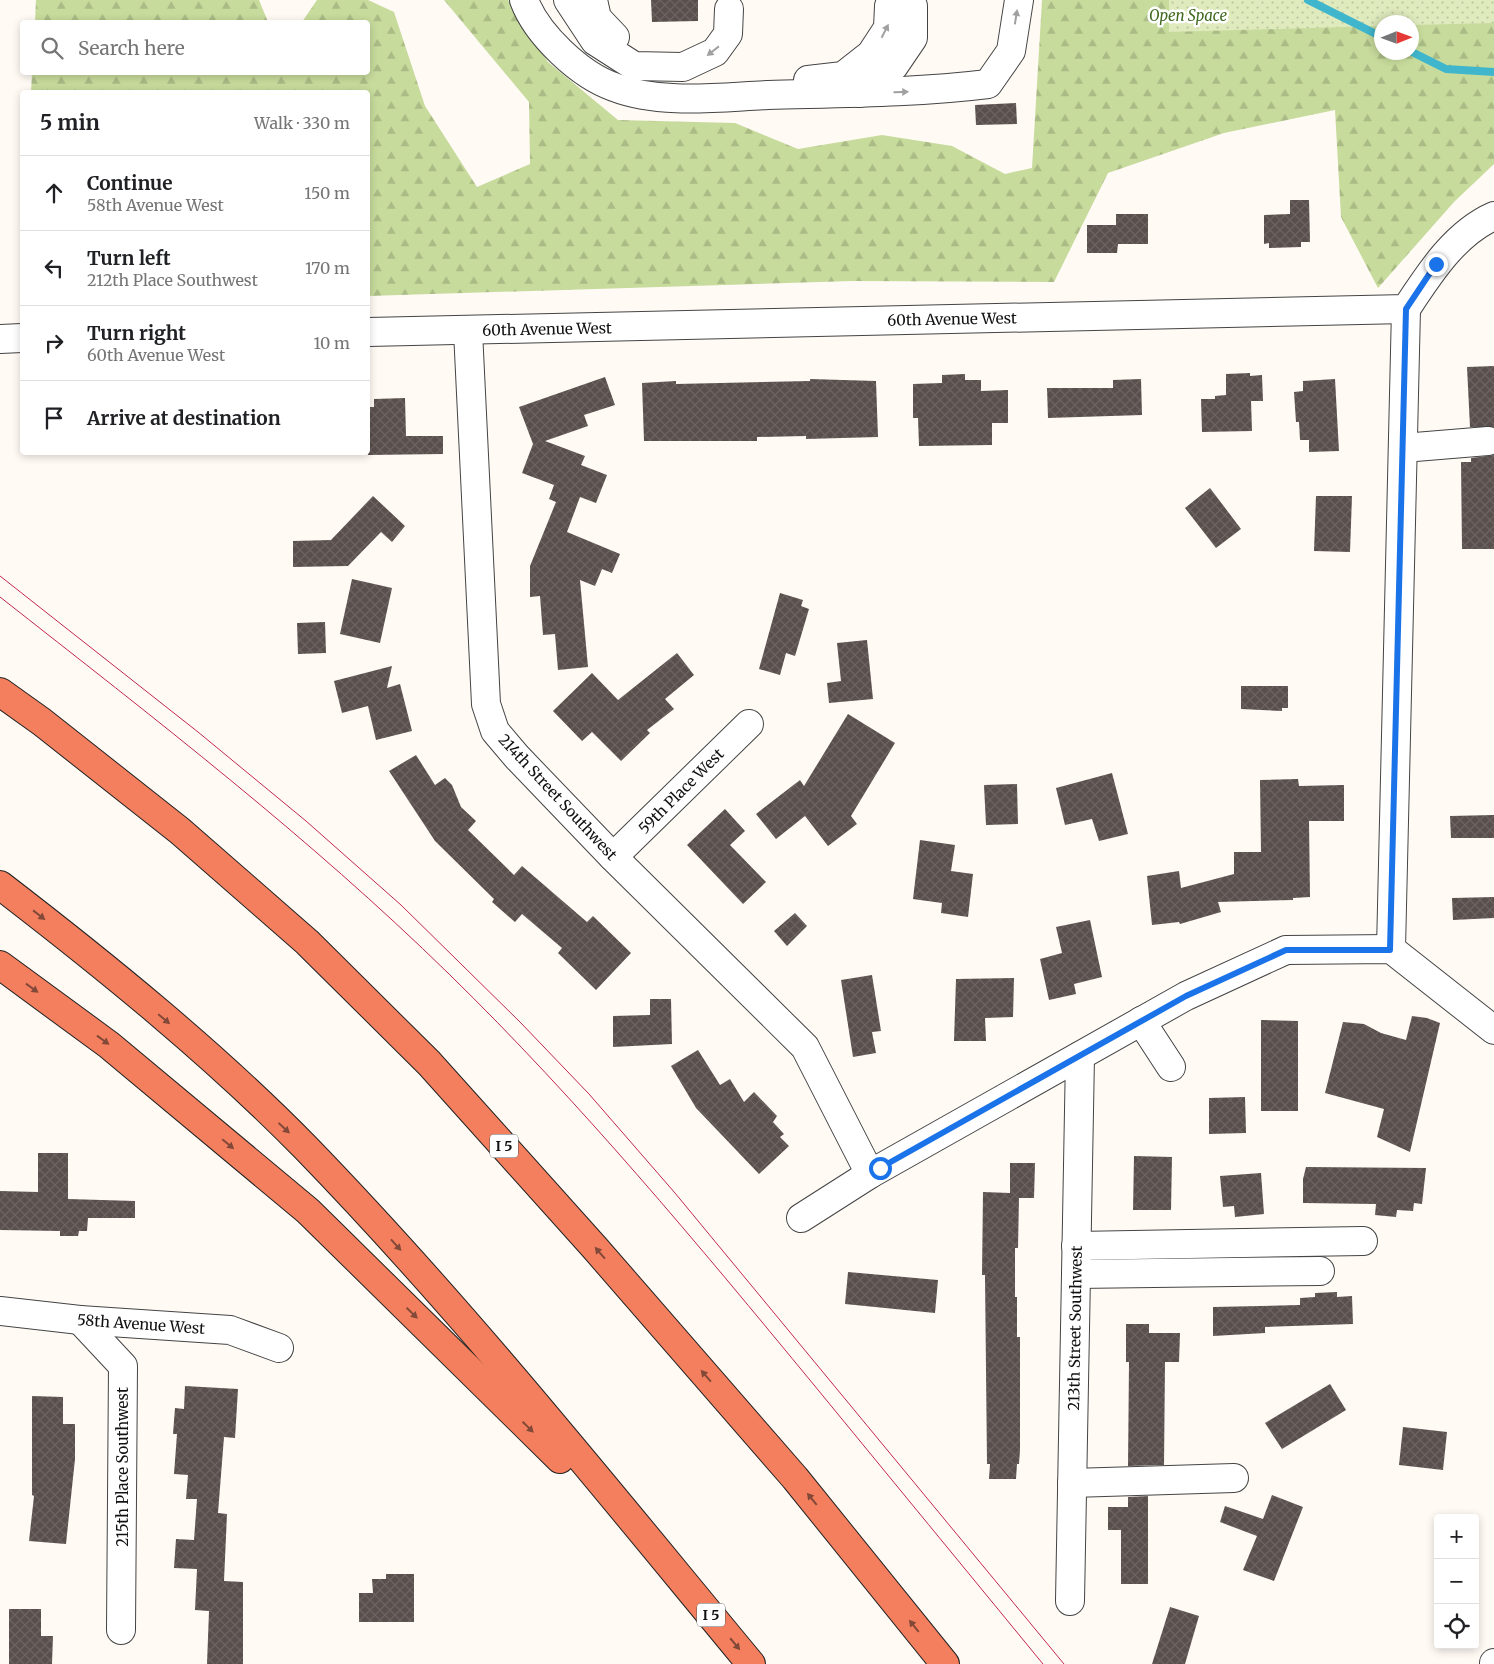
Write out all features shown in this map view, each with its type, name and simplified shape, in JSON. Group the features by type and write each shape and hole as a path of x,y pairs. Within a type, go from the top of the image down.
{"highway":[{"name":"I 5","path":"0,692 42,722 180,831 307,942 429,1063 602,1255 795,1478 944,1664"},
{"name":"I 5","path":"0,885 74,942 203,1052 304,1147 484,1343 751,1664"},
{"path":"0,965 110,1045 308,1211 670,1567"}],"street":[{"path":"524,0 526,7 553,45 585,72 614,88 666,98 933,91 988,84 1011,51 1019,0"},
{"path":"539,0 560,32 610,70 663,85 796,81 843,76 870,54 901,6 912,38 894,66 860,93"},
{"path":"568,0 595,41 634,66 683,67 715,52 728,34 729,9"},
{"path":"593,0 597,18 620,42 683,67"},
{"path":"1390,950 1406,309 1436,264 1480,222 1494,216"},
{"name":"60th Avenue West","path":"370,332 1406,309"},
{"name":"214th Street Southwest","path":"468,331 486,704 495,730 505,744 614,857 804,1047 870,1174"},
{"path":"0,339 20,338"},
{"path":"1402,448 1488,441"},
{"name":"59th Place West","path":"614,857 749,724"},
{"path":"801,1218 870,1174 1186,996 1286,950 1390,950 1494,1030"},
{"path":"1141,1021 1171,1067"},
{"name":"213th Street Southwest","path":"1070,1601 1080,1056"},
{"path":"1076,1246 1363,1241"},
{"path":"1076,1274 1320,1271"},
{"name":"58th Avenue West","path":"0,1311 80,1320 230,1330 279,1348"},
{"name":"215th Place Southwest","path":"80,1320 122,1366 121,1630"},
{"path":"1072,1483 1234,1478"}],"green space":[{"path":"36,0 259,0 267,20 35,20"},
{"path":"317,0 368,0 394,12 425,106 477,187 530,164 529,102 444,0 508,0 548,62 618,120 735,123 798,149 882,135 952,146 1005,174 1032,168 1042,0 1494,0 1494,164 1454,202 1378,288 1341,217 1335,110 1224,133 1108,173 1054,282 852,281 370,296 370,90 31,90 32,75 370,75 370,20 303,20"},
{"name":"Open Space","path":"1169,0 1494,0 1494,23 1419,25 1419,15 1374,15 1374,26 1169,32"}],"building":[{"path":"651,0 698,0 698,21 652,22"},
{"path":"1016,103 1017,124 976,125 975,105"},
{"path":"1290,200 1309,200 1310,242 1301,242 1301,247 1269,248 1269,243 1264,244 1264,215 1290,214"},
{"path":"1116,214 1148,214 1148,244 1118,244 1117,253 1087,253 1087,225 1116,225"},
{"path":"1494,366 1494,427 1470,427 1467,367"},
{"path":"1250,373 1250,376 1262,375 1263,401 1251,401 1252,431 1202,432 1201,399 1215,399 1215,396 1226,395 1226,374"},
{"path":"965,374 965,380 981,380 981,391 1008,390 1008,423 992,423 992,445 919,446 918,418 913,418 913,384 942,383 942,375"},
{"path":"605,377 615,405 584,415 588,426 545,441 585,456 581,465 607,475 596,503 580,497 567,532 620,554 612,573 602,569 595,586 580,580 588,667 558,670 555,634 543,635 540,596 530,597 530,566 556,502 549,499 554,485 522,473 533,444 519,407"},
{"path":"810,379 876,381 878,437 806,439 806,436 757,437 757,441 644,441 642,383 676,381 676,384 810,381"},
{"path":"1141,379 1142,415 1048,418 1047,388 1113,388 1113,380"},
{"path":"1335,379 1339,451 1309,452 1309,440 1300,440 1299,422 1296,422 1294,392 1303,391 1303,381"},
{"path":"405,398 406,436 443,436 443,454 370,455 370,407 374,407 374,399"},
{"path":"1494,455 1494,549 1462,549 1461,462 1471,462 1471,458"},
{"path":"1210,488 1241,529 1216,548 1185,508"},
{"path":"373,496 405,526 392,542 381,532 348,566 293,567 293,541 331,540"},
{"path":"1316,496 1352,496 1350,552 1314,551"},
{"path":"352,579 392,588 380,643 340,634"},
{"path":"780,593 803,600 801,606 809,609 795,656 786,653 780,675 759,669"},
{"path":"325,622 326,653 298,654 297,623"},
{"path":"867,640 873,699 829,703 827,683 841,681 837,643"},
{"path":"677,653 694,675 665,699 674,709 647,730 650,733 621,761 592,732 582,741 553,711 592,673 618,700"},
{"path":"392,666 387,688 400,684 412,731 376,740 368,706 342,713 334,681"},
{"path":"1241,686 1288,686 1288,708 1282,708 1282,711 1241,709"},
{"path":"848,714 895,743 851,816 857,824 828,846 805,816 776,839 756,814 800,780 804,786"},
{"path":"416,755 435,785 445,778 452,785 461,807 476,821 468,830 514,875 522,866 587,922 593,916 631,953 596,990 558,953 562,948 522,914 515,922 492,902 494,899 435,841 389,771"},
{"path":"1112,773 1128,834 1099,841 1092,819 1065,825 1056,788"},
{"path":"1298,779 1299,786 1344,785 1344,821 1309,821 1310,897 1293,898 1293,900 1218,902 1221,912 1180,924 1179,922 1152,925 1147,876 1179,871 1181,888 1234,874 1234,852 1261,852 1260,780"},
{"path":"1017,784 1018,824 986,825 984,785"},
{"path":"725,809 745,831 730,845 766,882 743,904 687,845"},
{"path":"1494,815 1494,838 1451,838 1450,816"},
{"path":"920,840 955,845 951,871 973,874 968,917 941,913 942,903 913,899"},
{"path":"1494,897 1494,918 1453,920 1452,898"},
{"path":"795,913 807,926 787,946 774,931"},
{"path":"1090,920 1102,977 1074,984 1076,994 1049,1000 1040,959 1062,953 1056,927"},
{"path":"872,975 881,1031 872,1032 876,1053 853,1057 841,980"},
{"path":"1014,978 1013,1017 985,1018 986,1041 954,1041 956,979"},
{"path":"650,999 671,999 672,1044 613,1047 613,1016 650,1015"},
{"path":"1412,1016 1427,1018 1440,1023 1410,1152 1377,1137 1384,1109 1325,1093 1343,1022 1364,1024 1381,1033 1406,1040"},
{"path":"1261,1020 1298,1021 1298,1111 1261,1111"},
{"path":"698,1050 720,1085 730,1079 744,1102 754,1092 777,1116 773,1122 784,1134 780,1137 789,1146 759,1174 696,1108 671,1066"},
{"path":"1245,1097 1246,1133 1209,1134 1209,1098"},
{"path":"38,1153 68,1153 68,1199 135,1201 135,1218 88,1218 87,1231 79,1231 78,1236 60,1236 60,1231 0,1230 0,1191 38,1192"},
{"path":"1134,1156 1172,1157 1171,1210 1133,1210"},
{"path":"1010,1163 1035,1163 1034,1198 1019,1198 1018,1248 1015,1248 1017,1337 1020,1337 1020,1450 1016,1479 989,1479 990,1464 987,1464 985,1275 982,1275 983,1192 1010,1193"},
{"path":"1306,1167 1426,1168 1422,1204 1414,1203 1413,1211 1397,1210 1396,1217 1375,1215 1376,1204 1303,1203 1303,1179"},
{"path":"1261,1173 1264,1214 1235,1217 1234,1206 1223,1207 1220,1176"},
{"path":"848,1272 938,1280 935,1313 845,1304"},
{"path":"1337,1292 1337,1297 1352,1296 1353,1324 1265,1327 1265,1333 1213,1336 1213,1307 1300,1305 1300,1298 1315,1297 1315,1293"},
{"path":"1126,1324 1149,1324 1149,1333 1180,1333 1179,1362 1165,1362 1164,1465 1128,1466 1129,1362 1126,1362"},
{"path":"1330,1384 1346,1410 1282,1449 1265,1423"},
{"path":"185,1386 238,1389 235,1438 224,1437 218,1513 227,1514 224,1581 243,1582 243,1664 207,1664 209,1611 195,1610 197,1569 174,1568 176,1539 194,1540 197,1499 186,1499 188,1475 174,1474 177,1434 173,1434 175,1408 184,1409"},
{"path":"32,1396 63,1397 63,1424 75,1424 75,1459 66,1544 29,1541 34,1496 32,1495"},
{"path":"1403,1427 1447,1432 1443,1470 1399,1465"},
{"path":"1272,1495 1303,1507 1274,1581 1243,1570 1257,1536 1220,1522 1225,1506 1263,1519"},
{"path":"1148,1496 1148,1584 1121,1584 1121,1530 1108,1530 1108,1507 1128,1507 1128,1497"},
{"path":"386,1574 414,1574 414,1622 359,1622 359,1593 373,1593 372,1579 386,1579"},
{"path":"1170,1607 1199,1616 1185,1664 1152,1664"},
{"path":"9,1609 41,1609 41,1636 53,1636 52,1664 9,1664"}],"waterway":[{"path":"1308,0 1374,33"},
{"path":"1419,56 1446,69 1494,72"}],"tram line":[{"path":"0,576 198,732 306,821 401,905 520,1022 589,1094 675,1193 1064,1664"},
{"path":"0,597 173,733 286,826 396,923 498,1023 592,1123 682,1227 1043,1664"}],"route":[{"path":"880,1168 1186,996 1286,950 1390,950 1406,309 1436,264"}]}
